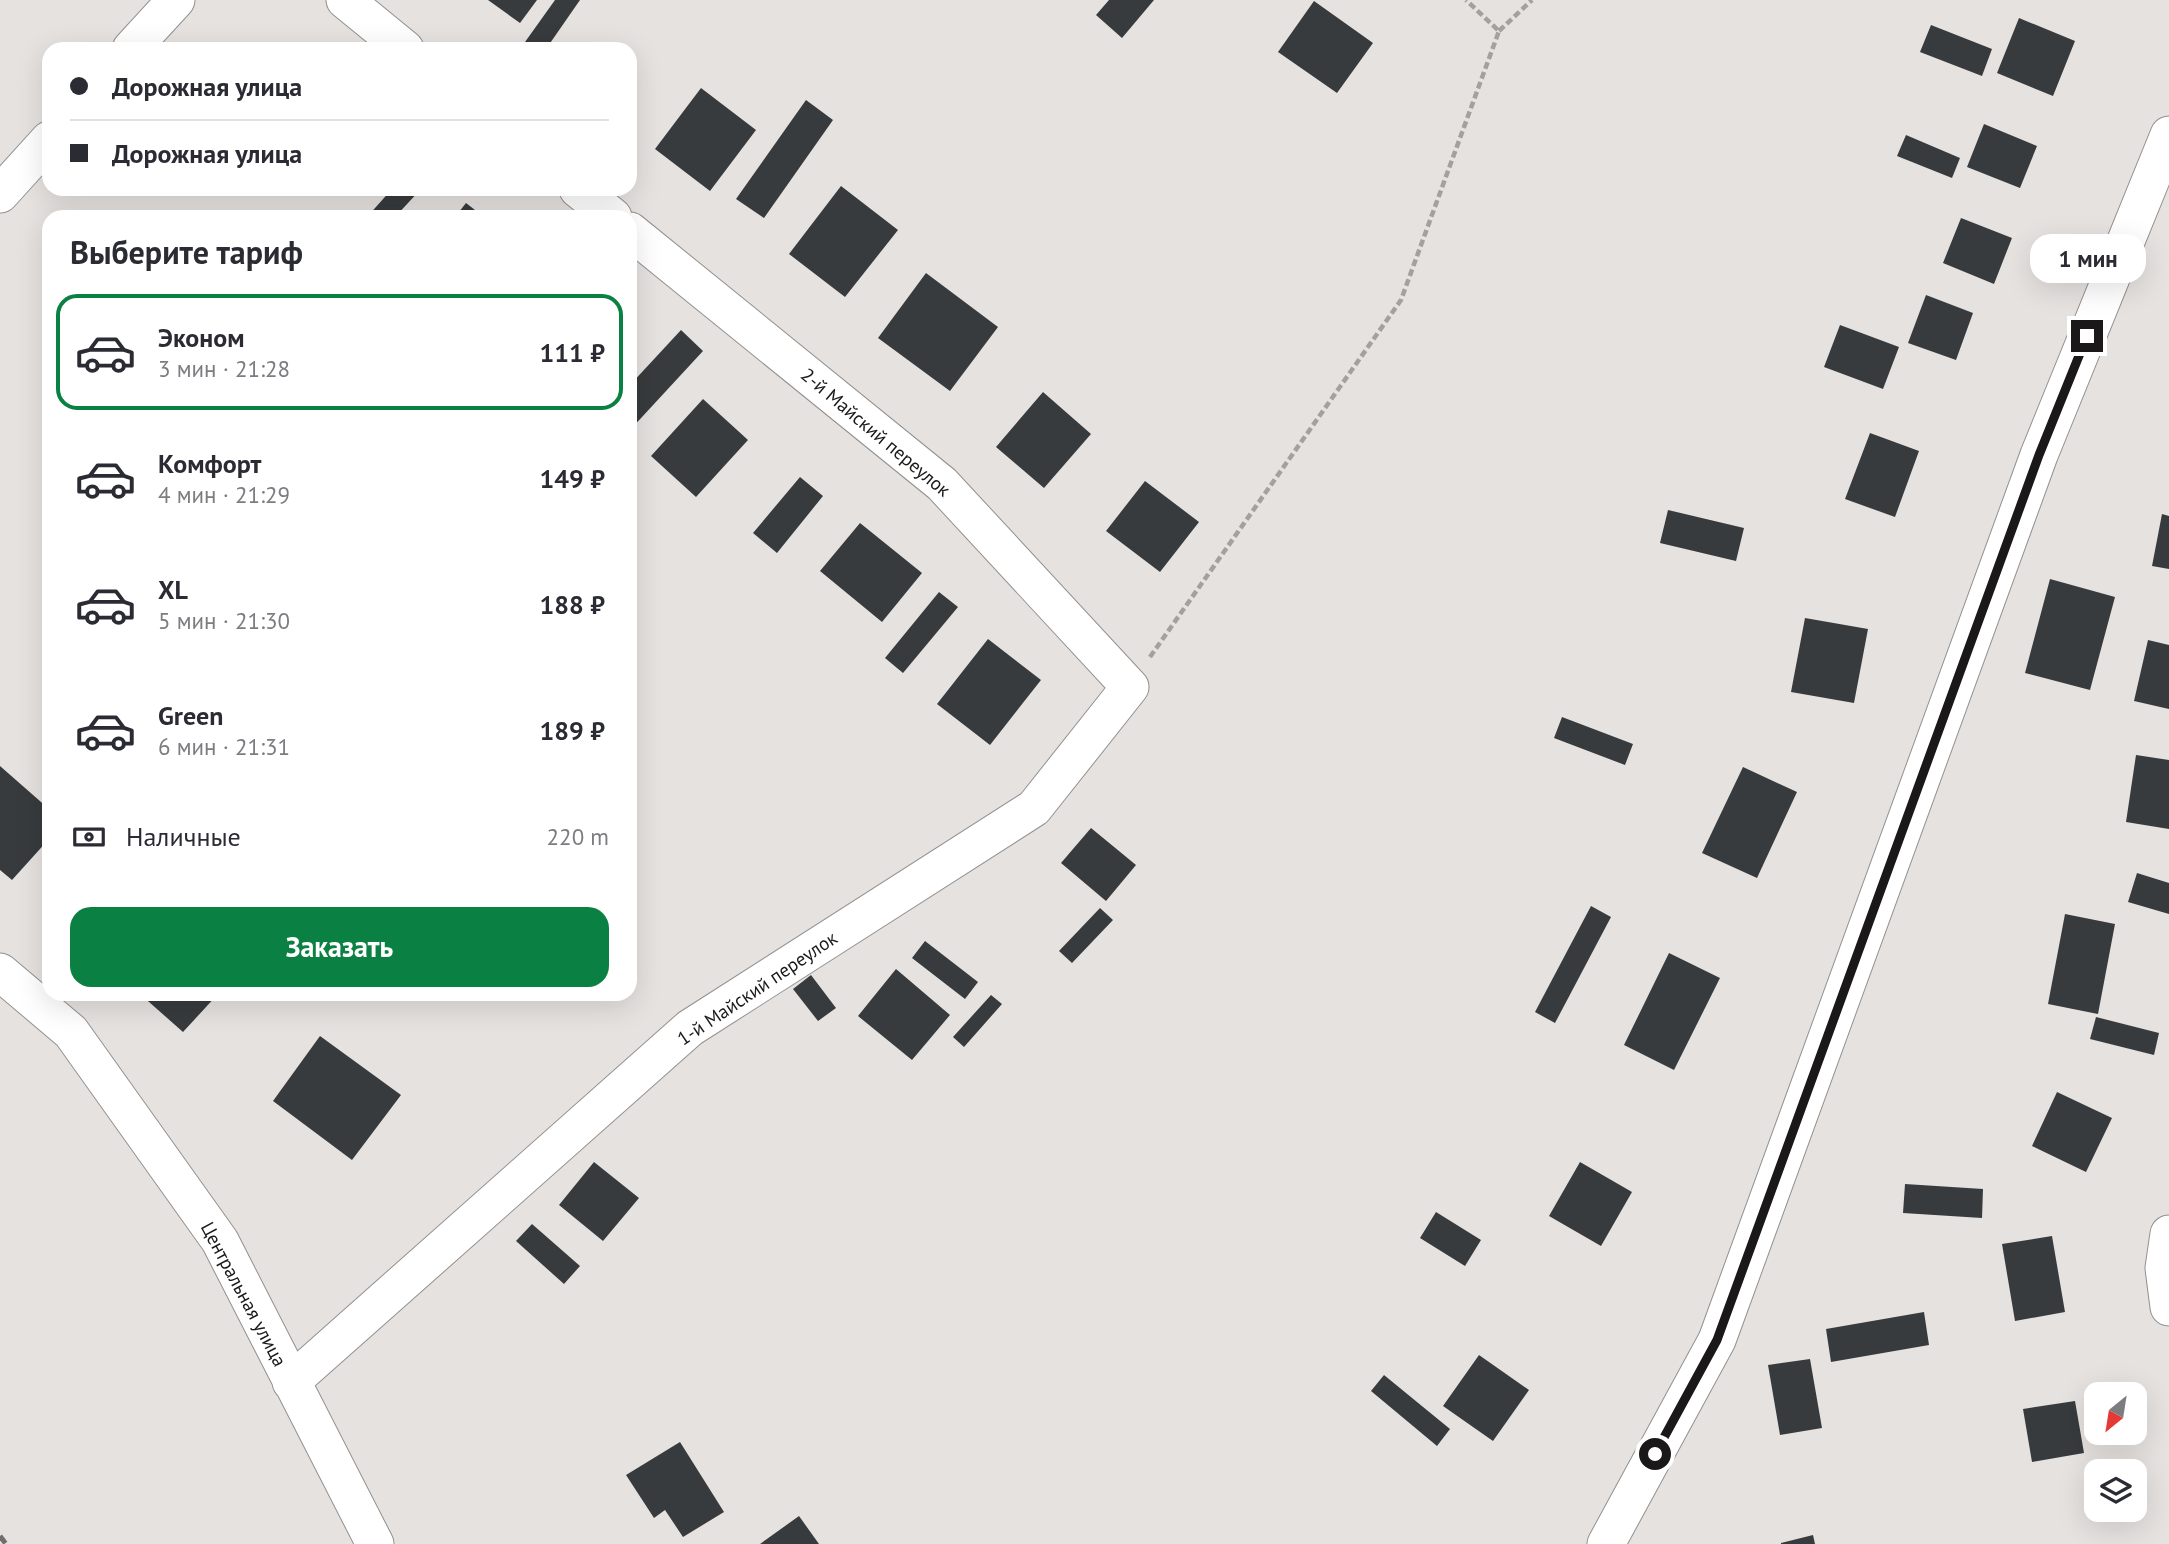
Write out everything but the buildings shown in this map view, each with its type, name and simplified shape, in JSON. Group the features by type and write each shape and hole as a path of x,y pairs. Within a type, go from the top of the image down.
{"street":[{"path":"137,42 176,0"},
{"path":"345,0 396,42"},
{"path":"1606,1544 1717,1340 2039,455 2169,135"},
{"path":"0,194 42,148"},
{"path":"587,196 604,210"},
{"name":"2-й Майский переулок","path":"637,237 942,484 1129,687"},
{"name":"1-й Майский переулок","path":"291,1382 690,1028 1034,808 1129,687"},
{"name":"Центральная улица","path":"0,972 71,1032 220,1241 375,1544"},
{"path":"2169,1234 2164,1268 2169,1307"}],"path":[{"path":"1466,0 1499,31"},
{"path":"1129,687 1401,300 1499,31 1532,0"}],"railway":[{"path":"0,1536 6,1544"}],"route":[{"path":"1655,1454 1717,1340 2039,455 2087,336"}]}
